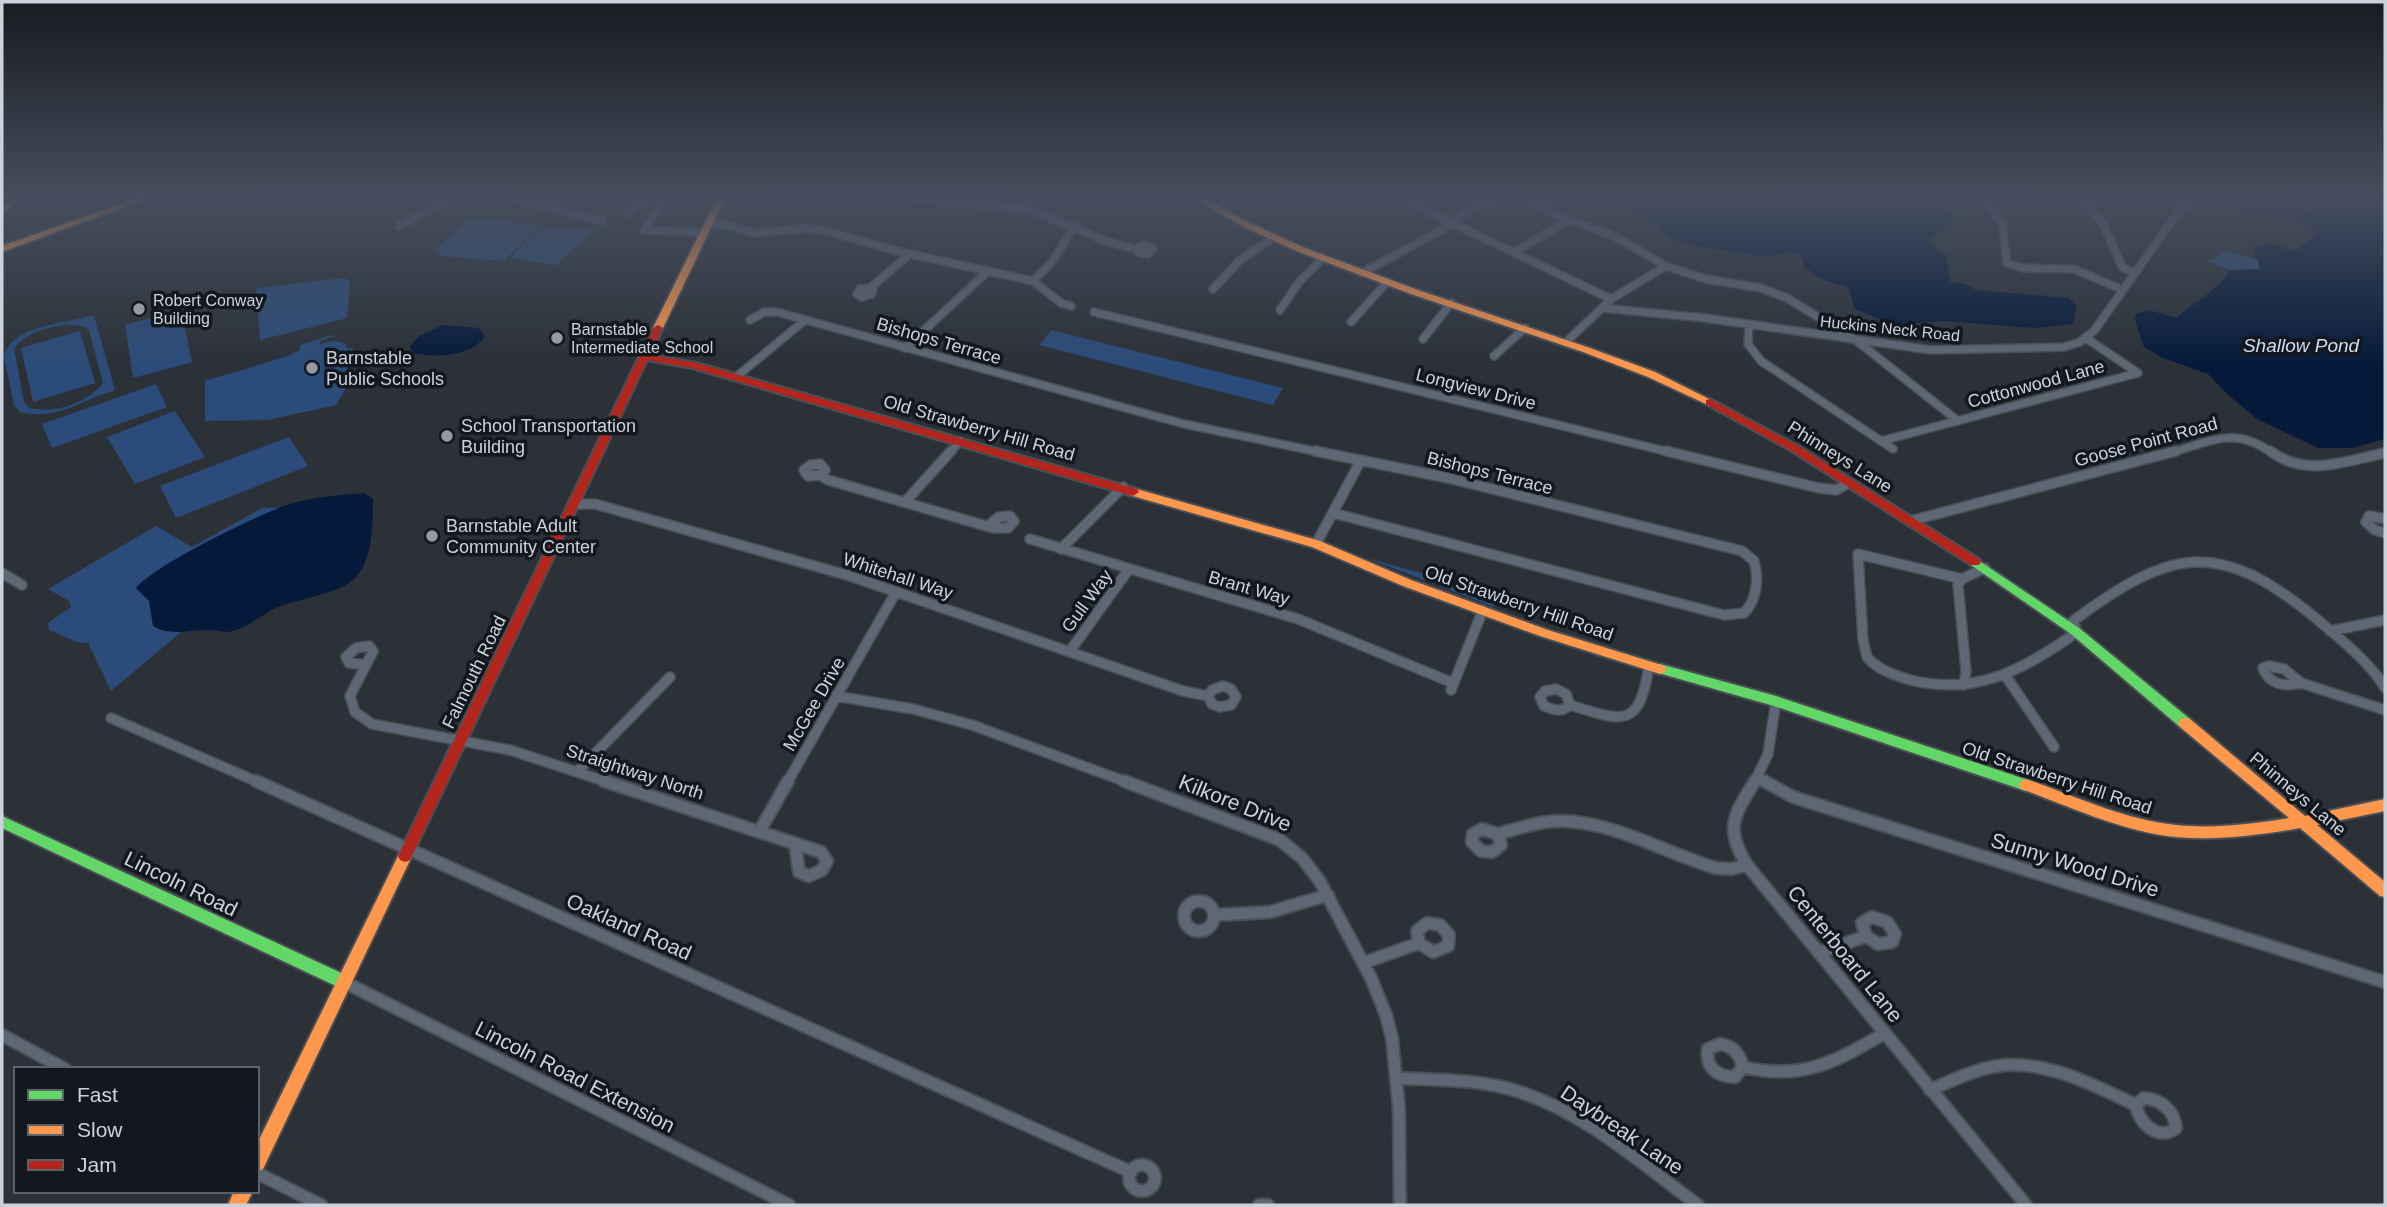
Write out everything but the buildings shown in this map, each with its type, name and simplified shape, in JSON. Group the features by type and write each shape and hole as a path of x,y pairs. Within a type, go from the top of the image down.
{"main road":[{"name":"Falmouth Road","path":"259,1159 694,252"},
{"name":"Phinneys Lane","path":"1306,252 1630,366 1707,401 1794,449 1985,568 2077,632 2385,891"},
{"name":"Old Strawberry Hill Road","path":"645,357 693,365 1316,544 1407,583 1574,643 1776,701 2149,827 2206,832 2304,822 2385,805"},
{"name":"Lincoln Road","path":"2,822 344,982"}],"street":[{"path":"904,252 1033,281 1060,303 1071,306"},
{"path":"1033,281 1058,252"},
{"path":"1213,289 1246,252"},
{"path":"1362,273 1400,252"},
{"path":"1515,252 1611,299"},
{"path":"1642,252 1666,266 1697,277 1747,284 1775,292 1857,341 1958,421"},
{"path":"2006,252 2007,263 2023,268 2074,268 2123,290"},
{"path":"2116,252 2122,267 2135,273"},
{"path":"2086,338 2150,252"},
{"path":"870,288 910,254"},
{"path":"1280,310 1299,282 1322,259"},
{"path":"1566,342 1611,299 1666,266"},
{"path":"905,348 987,272"},
{"path":"1351,322 1387,282"},
{"path":"1423,339 1451,303"},
{"name":"Huckins Neck Road","path":"1602,308 1957,351 2064,347 2086,338"},
{"name":"Bishops Terrace","path":"750,320 759,314 773,312 977,369 1077,392 1184,424 1470,483 1742,551 1752,557 1756,565 1752,604 1746,612 1737,616 1712,613 1334,513"},
{"name":"Longview Drive","path":"1094,312 1819,488 1836,490 1849,483"},
{"path":"736,377 804,321"},
{"path":"1749,326 1748,344 1761,361 1894,449"},
{"path":"1494,356 1524,328"},
{"name":"Cottonwood Lane","path":"1881,441 2138,373 2086,338"},
{"name":"Goose Point Road","path":"1910,521 2232,436 2254,440 2298,466 2349,463 2385,453"},
{"path":"905,502 960,441"},
{"path":"1316,544 1361,460"},
{"path":"820,475 825,479 988,526"},
{"path":"1061,549 1123,487"},
{"name":"Whitehall Way","path":"574,504 595,504 824,568 1183,691 1208,696"},
{"path":"2385,519 2369,516 2366,522 2375,530 2385,533"},
{"name":"Brant Way","path":"1030,539 1298,619 1452,687 1483,610"},
{"path":"1985,568 1962,579 1858,554 1863,640 1867,657 1878,667 1909,680 1944,686 1964,685 2005,675 2027,667 2077,632 2073,621 2077,618 2169,564 2193,561 2236,569 2266,581 2285,593 2373,670 2385,688"},
{"name":"Gull Way","path":"1070,651 1129,569"},
{"path":"2,573 22,585"},
{"path":"1962,579 1958,588 1966,671 1964,685"},
{"name":"McGee Drive","path":"759,832 896,592"},
{"path":"2330,631 2385,620"},
{"name":"Straightway North","path":"366,665 350,696 352,707 359,716 380,726 510,750 795,844"},
{"path":"1570,705 1614,717 1631,715 1642,703 1649,666"},
{"path":"2005,675 2054,747"},
{"path":"577,772 670,677"},
{"path":"2301,683 2385,710"},
{"name":"Kilkore Drive","path":"836,696 913,709 972,725 1266,833 1287,844 1303,857 1328,895 1363,963 1381,1000 1390,1027 1397,1078 1400,1205"},
{"name":"Centerboard Lane","path":"1776,701 1769,750 1732,818 1736,846 1747,864 1885,1033 2017,1202"},
{"name":"Oakland Road","path":"111,718 475,877 887,1065 1130,1172"},
{"name":"Sunny Wood Drive","path":"1756,777 1793,797 2385,982"},
{"path":"1498,834 1537,822 1583,822 1626,833 1708,866 1723,869 1747,864"},
{"path":"1215,915 1270,912 1328,895"},
{"path":"1819,953 1866,936"},
{"path":"1363,963 1419,943"},
{"name":"Lincoln Road Extension","path":"344,982 789,1205"},
{"path":"1743,1067 1774,1074 1814,1070 1835,1063 1885,1033"},
{"path":"2,1035 61,1067"},
{"path":"1930,1090 1993,1067 2020,1064 2067,1075 2136,1105"},
{"name":"Daybreak Lane","path":"1397,1078 1482,1084 1540,1100 1585,1125 1698,1205"},
{"path":"259,1174 321,1205"},
{"path":"1259,1205 1268,1205"}],"shaded area":[{"path":"436,252 512,252 504,261 440,256"},
{"path":"515,252 570,252 556,265 510,258"},
{"path":"2220,252 2233,252 2258,260 2260,269 2233,271 2205,261 2216,259"},
{"path":"343,278 350,280 347,318 260,340 256,288"},
{"path":"181,310 192,362 133,378 125,325"},
{"path":"94,315 115,390 58,412 20,412 14,405 4,357 9,346 17,338 42,327","holes":["67,325 83,326 89,330 103,383 89,396 70,405 50,409 30,408 24,402 14,349 25,338 38,331"]},
{"path":"1052,330 1283,388 1273,405 1039,345"},
{"path":"80,331 95,383 33,402 21,348"},
{"path":"334,336 320,341 320,344 333,341 345,343 346,348 354,349 355,359 351,365 349,350 346,350 349,383 336,405 268,420 205,421 205,381 285,357 300,350 300,345"},
{"path":"156,384 167,407 52,448 42,424"},
{"path":"175,411 205,457 135,484 107,437"},
{"path":"289,437 308,466 176,518 160,486"},
{"path":"371,507 199,617 111,691 88,643 77,642 49,630 48,623 71,607 69,601 48,589 156,526 192,547 262,508"},
{"path":"1364,557 1499,595 1494,607"}],"water":[{"path":"1737,252 1788,252 1768,257"},
{"path":"1791,252 1941,252 1947,256 1950,282 1965,284 1976,290 2068,298 2077,306 2073,324 2034,328 1945,321 1893,325 1855,309 1848,287 1824,280 1805,268 1800,254"},
{"name":"Shallow Pond","path":"2255,252 2385,252 2385,439 2353,448 2318,448 2257,419 2208,374 2163,358 2144,347 2135,320 2136,314 2148,310 2177,318 2219,284 2230,270 2260,269 2258,260 2253,257 2257,257"},
{"path":"442,325 479,328 485,337 470,349 452,354 412,353 410,346 418,337"},
{"path":"364,493 373,499 371,541 360,572 347,584 274,609 232,631 174,632 153,626 149,601 136,588 163,567 208,541 275,509 308,500"}],"traffic: fast":[{"path":"1975,562 2075,631 2185,723"},
{"path":"1660,669 1776,701 2026,785"},
{"path":"2,822 344,982"}],"traffic: slow":[{"path":"658,328 695,252"},
{"path":"1308,252 1587,350 1652,375 1710,402"},
{"path":"1133,492 1316,544 1407,583 1544,633 1660,669"},
{"path":"2185,723 2385,891"},
{"path":"2026,785 2117,817 2174,831 2266,828 2385,805"},
{"path":"259,1159 405,856"},
{"path":"237,1205 243,1193"}],"traffic: jam":[{"path":"405,856 658,328"},
{"path":"645,357 693,365 1133,492"},
{"path":"1710,402 1794,448 1975,562"}],"place":[{"name":"Robert Conway Building","path":"139,309"},
{"name":"Barnstable Intermediate School","path":"557,338"},
{"name":"Barnstable Public Schools","path":"312,368"},
{"name":"School Transportation Building","path":"447,436"},
{"name":"Barnstable Adult Community Center","path":"432,536"}]}
